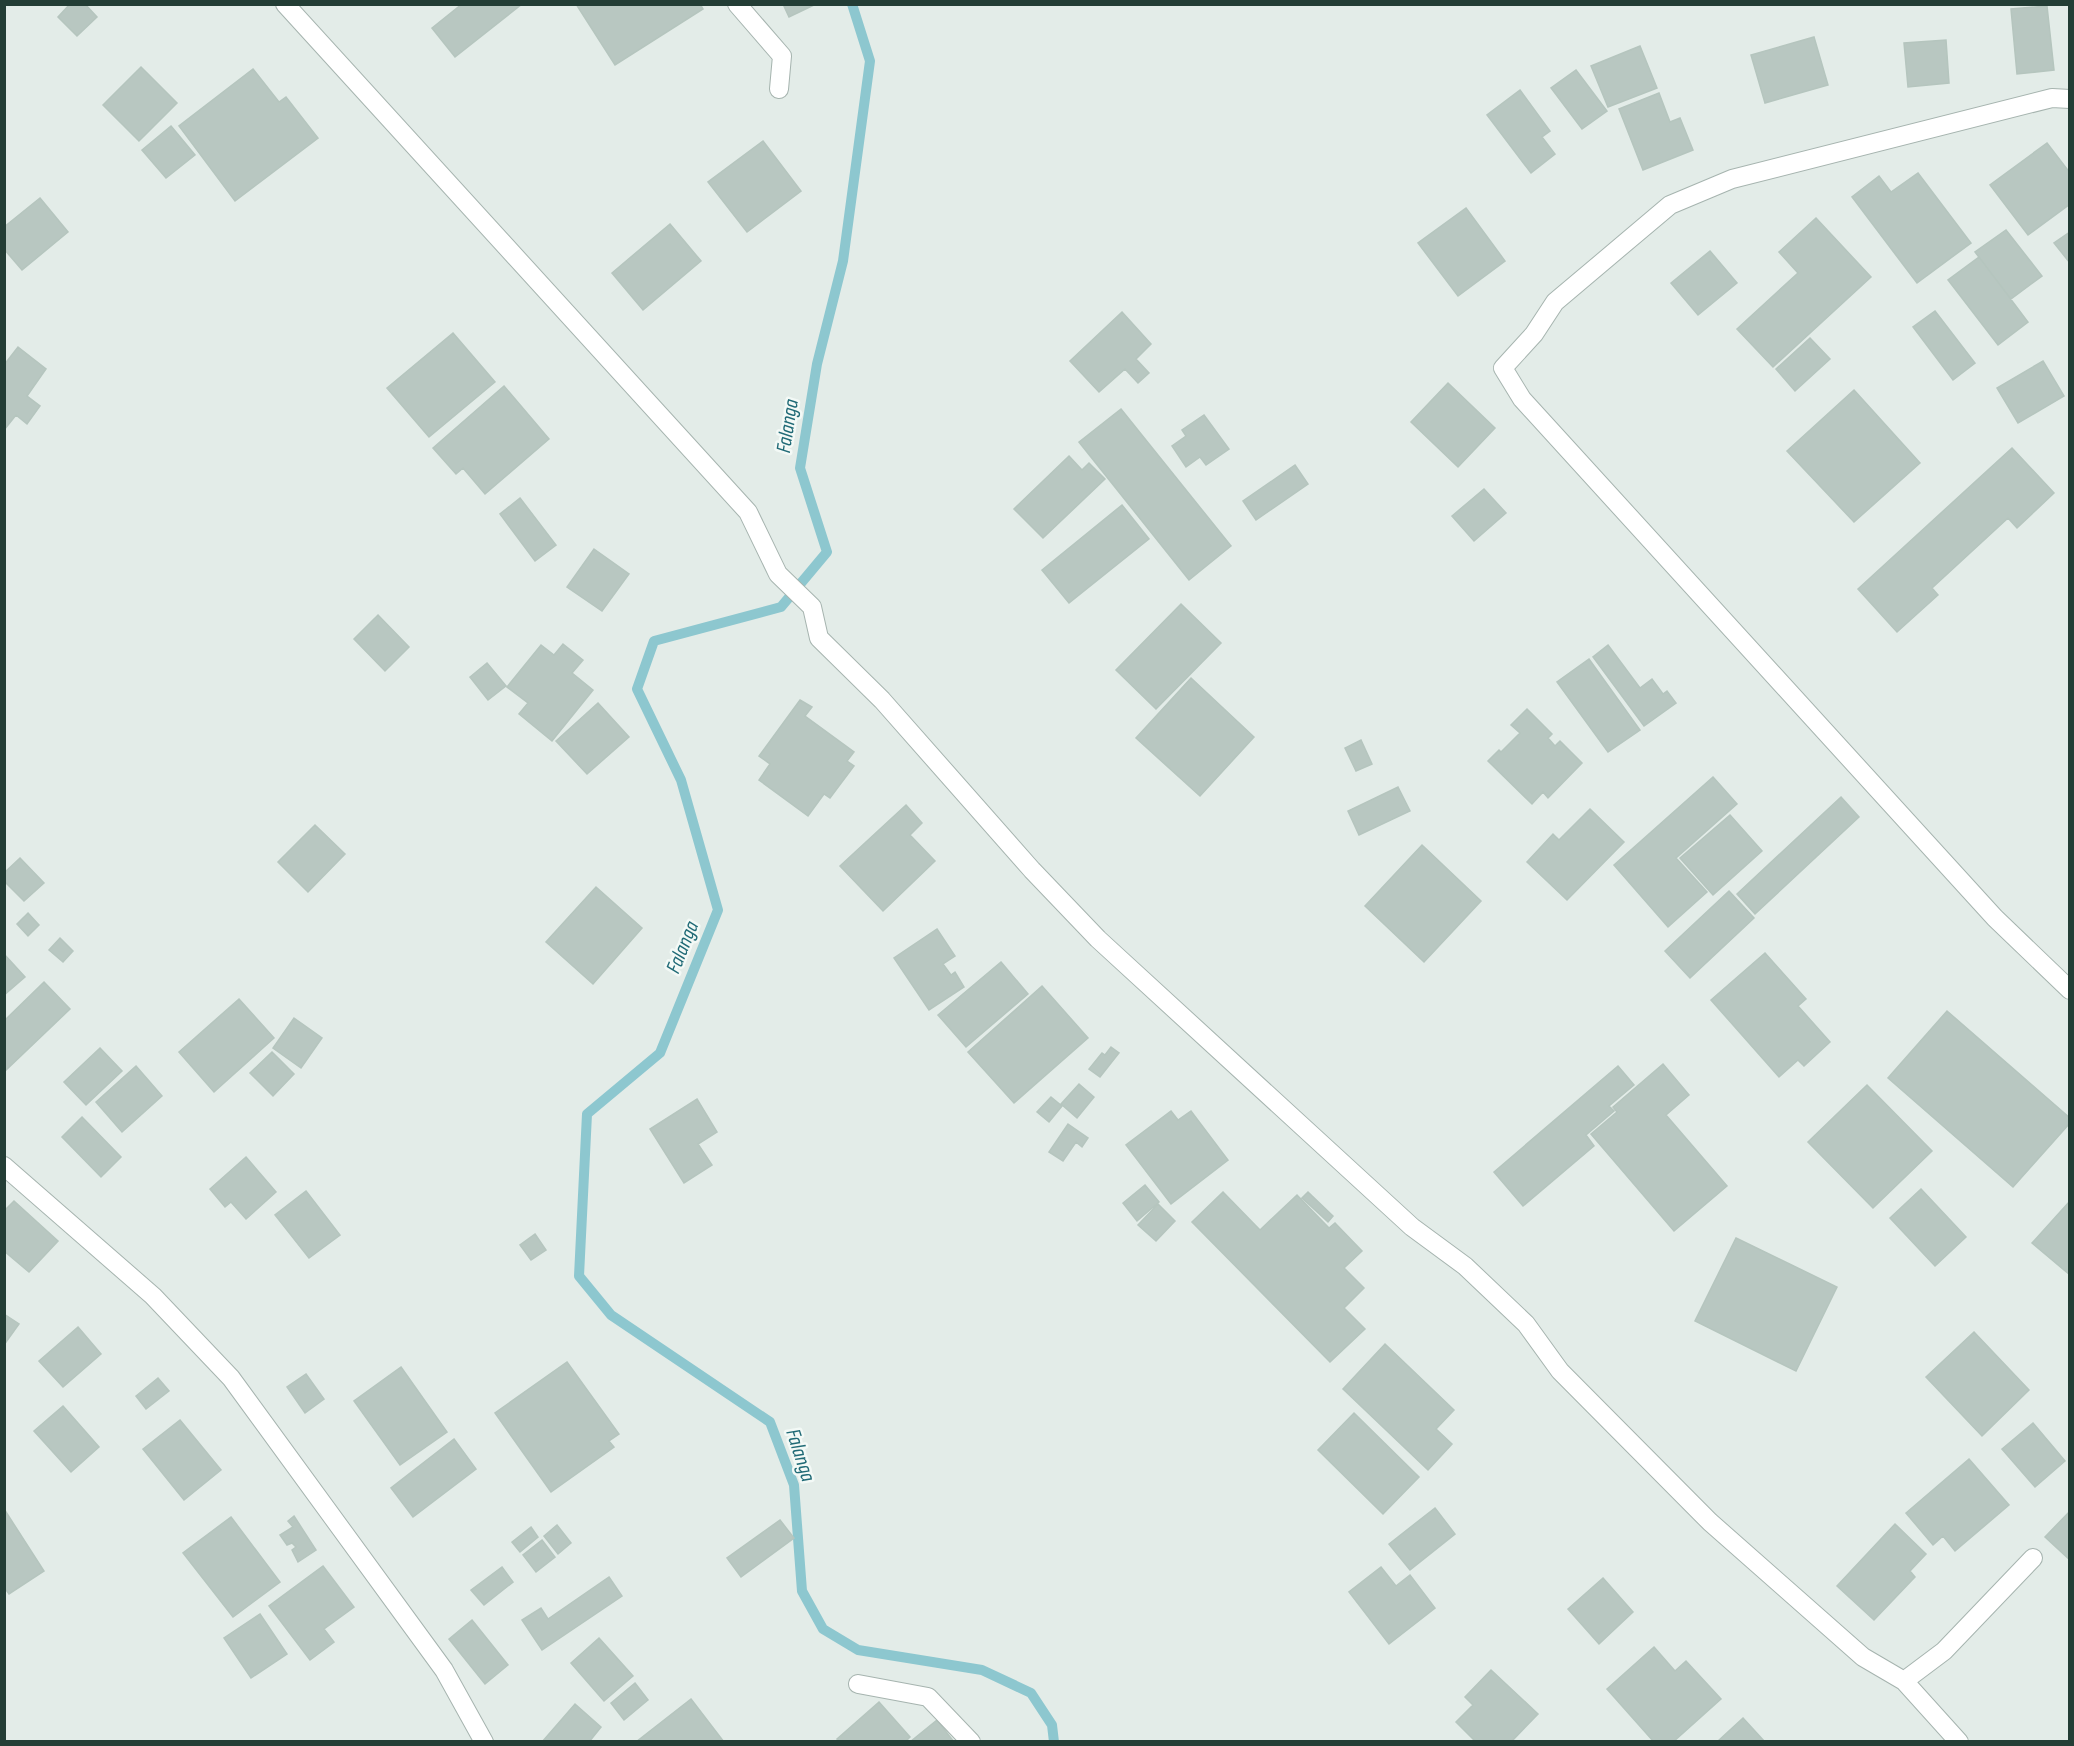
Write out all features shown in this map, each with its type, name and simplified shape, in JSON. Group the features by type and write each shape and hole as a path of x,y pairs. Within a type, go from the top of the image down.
{"street":[{"path":"285,4 748,512 778,574 812,607 819,638 882,700 1032,870 1098,939 1403,1219 1465,1266 1526,1324 1560,1371 1710,1522 1863,1657 1904,1681 1959,1742"},
{"path":"737,4 782,56 780,89"},
{"path":"2070,99 2052,98 1732,179 1670,205 1555,302 1534,334 1503,368 1522,399 1562,443 1995,918 2070,990"},
{"path":"4,1166 153,1296 231,1378 444,1670 484,1742"},
{"path":"1904,1681 1944,1651 2033,1558"},
{"path":"858,1684 928,1696 971,1742"}],"building":[{"path":"70,4 85,4 97,17 77,36 58,17"},
{"path":"462,4 522,4 455,57 432,28"},
{"path":"576,4 700,4 703,9 615,65"},
{"path":"783,4 816,4 789,17"},
{"path":"2047,6 2054,70 2017,74 2011,9"},
{"path":"1814,37 1828,85 1765,103 1751,55"},
{"path":"1946,40 1949,83 1908,87 1904,43"},
{"path":"1640,46 1657,88 1608,107 1591,66"},
{"path":"141,67 177,103 139,141 103,105"},
{"path":"253,69 279,102 286,97 318,138 235,201 179,126"},
{"path":"1576,70 1607,111 1582,129 1551,88"},
{"path":"1520,90 1550,131 1542,137 1555,154 1531,173 1487,115"},
{"path":"1659,93 1670,122 1680,118 1693,150 1643,170 1619,109"},
{"path":"171,126 195,155 166,178 142,150"},
{"path":"763,141 801,191 747,232 708,182"},
{"path":"2047,143 2070,173 2070,204 2028,235 1990,185"},
{"path":"1918,173 1971,243 1917,283 1852,197 1879,176 1891,192"},
{"path":"40,198 68,232 22,270 4,249 4,227"},
{"path":"1466,208 1505,261 1458,296 1418,243"},
{"path":"1816,218 1871,277 1773,367 1737,329 1798,273 1779,252"},
{"path":"670,224 701,261 643,310 612,273"},
{"path":"2006,230 2042,276 2011,299 1975,252"},
{"path":"2070,232 2070,263 2054,243"},
{"path":"1710,251 1737,283 1698,315 1671,283"},
{"path":"1979,257 2028,322 1998,345 1948,280"},
{"path":"1935,311 1975,363 1953,380 1913,327"},
{"path":"1122,312 1151,344 1136,359 1149,373 1138,383 1125,369 1099,392 1070,361"},
{"path":"453,333 495,382 429,437 387,388"},
{"path":"1810,338 1830,359 1795,391 1776,369"},
{"path":"18,347 46,369 27,396 40,406 27,424 16,415 4,430 4,365"},
{"path":"2043,361 2064,396 2018,423 1997,388"},
{"path":"1448,383 1495,428 1458,467 1411,422"},
{"path":"504,386 549,439 485,494 463,468 456,474 433,448"},
{"path":"1854,390 1920,463 1854,522 1787,451"},
{"path":"1121,409 1231,546 1189,580 1079,442"},
{"path":"1204,415 1229,449 1206,465 1200,457 1186,467 1172,446 1186,436 1182,430"},
{"path":"2012,448 2054,493 2017,528 2008,518 1932,588 1938,595 1897,632 1858,589"},
{"path":"1069,456 1082,470 1089,463 1105,479 1043,538 1014,509"},
{"path":"1295,465 1308,484 1256,520 1243,501"},
{"path":"1484,489 1506,513 1474,541 1452,516"},
{"path":"520,498 556,545 535,561 500,514"},
{"path":"1122,505 1149,539 1069,603 1042,570"},
{"path":"594,549 629,574 602,611 567,587"},
{"path":"1181,604 1221,643 1156,709 1116,670"},
{"path":"378,615 409,647 385,671 354,639"},
{"path":"563,644 583,660 572,673 593,690 552,741 519,714 528,703 507,687 541,645 554,655"},
{"path":"1608,645 1640,688 1652,679 1663,694 1667,691 1676,703 1644,726 1593,657"},
{"path":"1589,659 1640,730 1608,752 1557,682"},
{"path":"487,663 506,686 488,700 470,677"},
{"path":"1191,678 1254,737 1200,796 1136,738"},
{"path":"800,700 812,707 805,716 854,752 847,761 854,766 830,798 824,794 808,816 759,780 770,764 759,756"},
{"path":"598,703 629,737 587,774 556,741"},
{"path":"1527,709 1552,734 1548,738 1555,746 1560,741 1582,763 1548,798 1543,792 1532,804 1488,761 1520,733 1511,725"},
{"path":"1361,740 1372,764 1356,771 1345,748"},
{"path":"1713,777 1737,804 1676,858 1707,892 1668,927 1614,865"},
{"path":"1398,787 1410,811 1359,835 1348,811"},
{"path":"1841,797 1859,817 1755,914 1737,894"},
{"path":"906,805 922,823 910,835 935,861 883,911 840,866"},
{"path":"1590,809 1624,842 1567,900 1527,862 1553,834 1559,840"},
{"path":"1730,815 1762,851 1713,895 1680,858"},
{"path":"315,825 345,854 308,892 278,862"},
{"path":"1422,845 1481,901 1424,962 1365,906"},
{"path":"20,858 44,883 24,901 4,881 4,873"},
{"path":"596,887 642,928 593,984 546,942"},
{"path":"1729,891 1754,918 1690,978 1665,951"},
{"path":"28,913 39,925 28,936 17,924"},
{"path":"937,929 955,956 943,964 951,975 955,972 964,987 929,1010 894,958"},
{"path":"60,938 73,951 63,962 49,950"},
{"path":"1765,953 1806,999 1798,1006 1830,1042 1804,1066 1798,1060 1779,1077 1711,1000"},
{"path":"4,954 25,977 4,995"},
{"path":"1001,962 1028,994 966,1047 938,1015"},
{"path":"44,982 70,1009 4,1072 4,1021"},
{"path":"1042,986 1088,1038 1014,1103 968,1052"},
{"path":"239,999 274,1038 214,1092 179,1052"},
{"path":"1947,1011 2070,1118 2070,1123 2013,1187 1888,1078"},
{"path":"294,1018 322,1038 301,1068 273,1048"},
{"path":"1111,1047 1119,1053 1100,1077 1089,1069 1102,1053 1105,1055"},
{"path":"100,1048 122,1071 86,1105 64,1082"},
{"path":"272,1052 294,1074 273,1096 250,1073"},
{"path":"1663,1064 1689,1095 1666,1115 1727,1186 1674,1231 1591,1134 1617,1112 1613,1107"},
{"path":"136,1066 162,1096 122,1132 96,1102"},
{"path":"1618,1066 1634,1085 1609,1106 1614,1111 1586,1135 1594,1146 1523,1206 1494,1172"},
{"path":"1079,1084 1094,1097 1077,1118 1061,1104"},
{"path":"1867,1085 1932,1151 1873,1208 1808,1142"},
{"path":"1051,1097 1062,1106 1049,1122 1037,1112"},
{"path":"697,1099 717,1132 698,1144 712,1165 684,1183 650,1129"},
{"path":"1171,1111 1178,1120 1191,1111 1228,1160 1171,1204 1126,1145"},
{"path":"82,1117 121,1157 101,1177 62,1137"},
{"path":"1068,1124 1088,1138 1082,1147 1076,1142 1063,1161 1049,1152"},
{"path":"246,1157 276,1192 246,1219 231,1202 225,1207 210,1189"},
{"path":"1145,1185 1159,1202 1137,1221 1123,1203"},
{"path":"1921,1189 1966,1237 1935,1266 1890,1218"},
{"path":"306,1191 340,1235 309,1258 275,1215"},
{"path":"1223,1192 1260,1230 1297,1195 1329,1228 1335,1223 1362,1251 1344,1268 1364,1288 1344,1308 1365,1329 1330,1362 1192,1222"},
{"path":"1308,1192 1333,1216 1328,1222 1302,1198"},
{"path":"14,1201 58,1241 29,1272 4,1251 4,1211"},
{"path":"2070,1201 2070,1275 2032,1243"},
{"path":"1158,1204 1175,1221 1156,1241 1138,1225"},
{"path":"535,1234 546,1250 531,1260 520,1245"},
{"path":"1736,1238 1837,1287 1796,1371 1695,1321"},
{"path":"4,1314 19,1324 4,1345"},
{"path":"78,1327 101,1354 63,1387 39,1361"},
{"path":"1974,1332 2029,1390 1982,1436 1926,1377"},
{"path":"1385,1344 1454,1410 1436,1429 1452,1444 1428,1470 1343,1389"},
{"path":"567,1362 619,1434 609,1441 614,1447 551,1492 495,1413"},
{"path":"401,1367 447,1432 400,1465 354,1401"},
{"path":"306,1374 324,1399 305,1413 287,1387"},
{"path":"158,1378 169,1391 146,1409 136,1396"},
{"path":"63,1406 99,1447 71,1472 34,1431"},
{"path":"1354,1413 1419,1477 1383,1514 1318,1450"},
{"path":"180,1420 221,1470 184,1500 143,1449"},
{"path":"2033,1423 2065,1461 2035,1487 2002,1449"},
{"path":"454,1439 476,1469 413,1517 391,1488"},
{"path":"1969,1459 2009,1505 1955,1551 1943,1536 1933,1545 1906,1513"},
{"path":"1435,1508 1455,1534 1410,1570 1389,1544"},
{"path":"2070,1511 2070,1560 2045,1537"},
{"path":"6,1512 44,1571 9,1594 4,1587"},
{"path":"294,1516 316,1550 298,1562 292,1550 296,1547 292,1543 287,1545 280,1535 293,1527 288,1521"},
{"path":"231,1517 280,1582 233,1617 183,1553"},
{"path":"780,1520 794,1538 741,1577 727,1558"},
{"path":"1895,1524 1926,1554 1910,1571 1915,1577 1874,1620 1837,1586"},
{"path":"557,1525 571,1543 558,1554 544,1536"},
{"path":"531,1527 538,1537 520,1552 512,1542"},
{"path":"542,1540 555,1557 536,1572 523,1555"},
{"path":"323,1566 354,1607 324,1629 334,1642 310,1660 269,1606"},
{"path":"502,1567 513,1582 484,1605 471,1590"},
{"path":"1381,1567 1396,1586 1410,1575 1435,1608 1389,1644 1349,1592"},
{"path":"609,1577 622,1596 542,1650 522,1620 541,1608 548,1619"},
{"path":"1603,1578 1633,1612 1599,1644 1568,1609"},
{"path":"260,1614 287,1654 251,1678 224,1638"},
{"path":"472,1620 508,1665 485,1684 449,1639"},
{"path":"599,1638 633,1676 604,1701 571,1663"},
{"path":"1654,1647 1675,1671 1686,1661 1721,1699 1673,1742 1654,1742 1607,1689"},
{"path":"1491,1670 1538,1714 1511,1742 1476,1742 1456,1722 1473,1705 1465,1697"},
{"path":"635,1683 648,1700 624,1720 611,1703"},
{"path":"691,1699 724,1742 636,1742"},
{"path":"879,1702 910,1737 905,1742 840,1742 837,1739"},
{"path":"575,1704 601,1727 589,1742 542,1742"},
{"path":"1743,1718 1765,1742 1717,1742"},
{"path":"937,1720 954,1742 910,1742"}],"waterway":[{"name":"Falanga","path":"852,4 870,61 843,261 817,364 800,468 827,552 781,607 654,641 637,689 681,780 718,910 660,1053 587,1114 579,1276 611,1315 770,1422 794,1485 802,1591 823,1629 858,1650 982,1670 1031,1693 1052,1725 1054,1742"}]}
